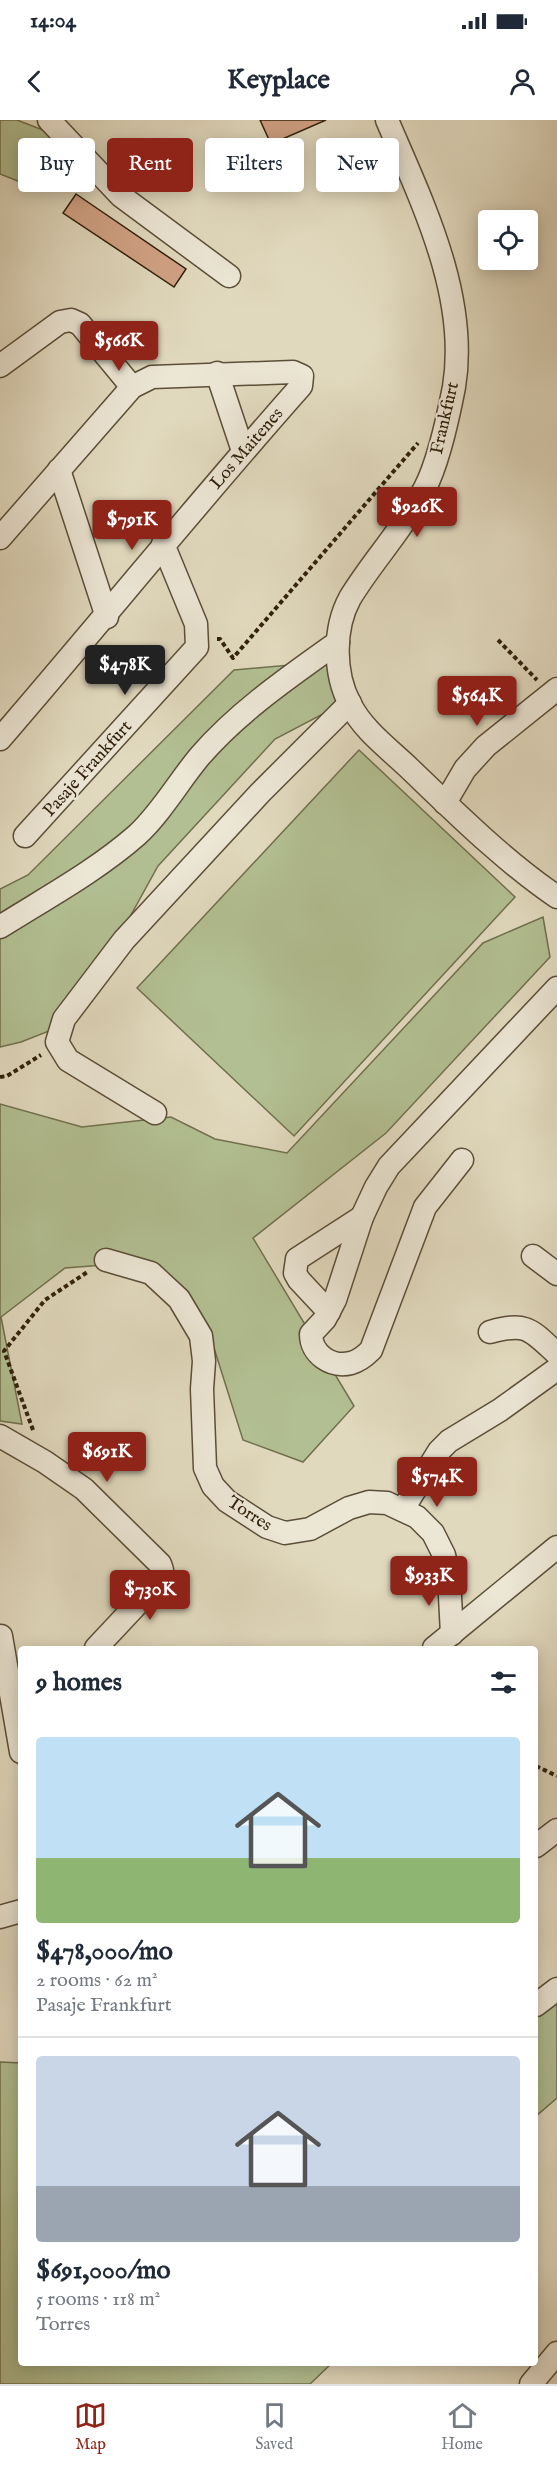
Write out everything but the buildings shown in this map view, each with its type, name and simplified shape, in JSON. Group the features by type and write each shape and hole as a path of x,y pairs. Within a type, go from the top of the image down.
{"street":[{"path":"49,120 121,196 229,276"},
{"name":"Frankfurt","path":"387,120 431,225 445,272 456,328 454,386 426,486 409,515 350,600 341,620 338,642 341,683 361,722 490,845 557,897"},
{"path":"0,366 60,322 71,320 80,324 132,387"},
{"name":"Los Maitenes","path":"0,739 106,616 163,544 301,386 302,376 293,372 218,373"},
{"path":"0,538 132,387 152,377 218,373 243,451"},
{"path":"59,470 106,616"},
{"path":"163,544 196,624 198,640"},
{"name":"Pasaje Frankfurt","path":"25,836 193,653 198,640"},
{"path":"0,927 118,850 139,833 201,756 229,726 278,685 338,642"},
{"path":"445,803 465,769 486,746 554,692"},
{"path":"154,1113 68,1060 57,1042 64,1019 124,940 260,793 350,704"},
{"path":"462,1160 425,1208 371,1350 360,1360 343,1364 332,1363 313,1349 311,1334 329,1312 362,1216 376,1187 389,1166 557,988"},
{"path":"329,1312 299,1280 296,1273 297,1259 362,1216"},
{"path":"533,1256 557,1274"},
{"name":"Torres","path":"106,1260 151,1273 179,1299 201,1336 204,1361 202,1389 205,1468 213,1486 227,1501 267,1527 285,1533 310,1528 349,1508 369,1502 387,1503 417,1517 433,1533 444,1556 449,1578 452,1634"},
{"path":"490,1332 512,1326 529,1329 557,1354"},
{"path":"403,1509 439,1451 448,1442 501,1410 557,1370"},
{"path":"0,1436 45,1462 84,1489 156,1558 162,1570 157,1584 98,1646"},
{"path":"437,1646 557,1547"},
{"name":"Torres","path":"449,1578 478,1612"},
{"path":"1,1635 18,1654"},
{"path":"1,1635 18,1734"},
{"path":"538,1844 557,1830"},
{"path":"0,1917 18,1912"},
{"path":"538,2003 557,1989"},
{"path":"531,2384 557,2353"}],"path":[{"path":"198,640 220,639 233,658 409,451 447,417"},
{"path":"498,639 554,692"},
{"path":"0,1077 8,1076 32,1062 57,1042"},
{"path":"45,1462 4,1351 45,1300 106,1260"},
{"path":"538,1767 557,1776"}],"green space":[{"path":"0,120 17,120 53,134 51,138 18,138 18,181 0,174"},
{"path":"335,661 340,705 275,739 158,866 72,1022 21,1042 0,1047 0,889 28,875 234,670"},
{"path":"359,750 515,897 294,1136 137,988"},
{"path":"543,917 550,957 386,1133 253,1238 354,1406 303,1462 243,1440 208,1329 130,1263 65,1268 1,1317 22,1424 0,1421 0,1104 82,1127 171,1117 215,1139 287,1153 483,943"},
{"path":"557,1985 557,2098 538,2114 538,1992"},
{"path":"0,2062 18,2063 18,2366 329,2366 310,2384 0,2384"}]}
